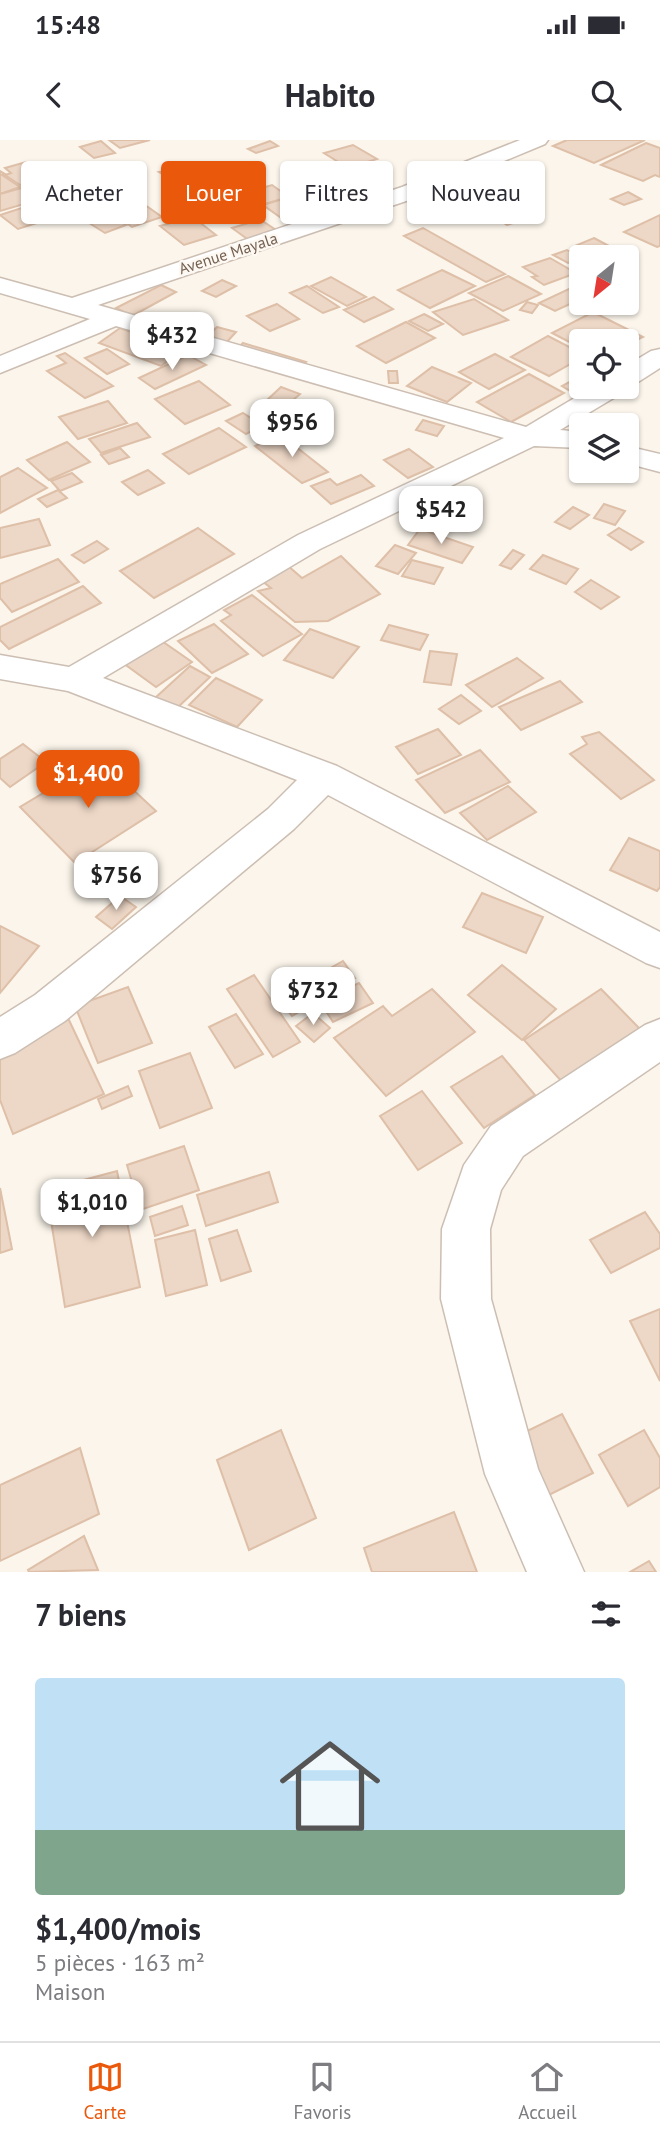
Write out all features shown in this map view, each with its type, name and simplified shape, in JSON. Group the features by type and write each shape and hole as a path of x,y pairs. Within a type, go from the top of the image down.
{"street":[{"name":"Avenue Mayala","path":"75,304 410,192 538,140"},
{"path":"0,285 75,304 112,319 530,437 569,439"},
{"path":"0,365 112,319"},
{"path":"639,370 660,357"},
{"path":"74,680 309,542 530,437 592,399"},
{"path":"639,457 660,463"},
{"path":"0,667 74,680 324,776 660,951"},
{"path":"0,1040 50,1008 281,819 324,776"},
{"path":"556,1572 512,1474 466,1299 466,1229 480,1181 507,1141 660,1038"}],"building":[{"path":"109,140 150,140 120,148"},
{"path":"567,140 645,140 594,163 553,146"},
{"path":"101,141 115,153 94,158 80,147"},
{"path":"270,141 278,146 256,153 248,149"},
{"path":"646,143 660,148 660,177 655,175 643,181 601,165"},
{"path":"353,145 377,159 337,161 324,153"},
{"path":"21,163 21,185 5,175 11,173 5,168"},
{"path":"0,171 5,174 2,175 20,187 0,194"},
{"path":"272,185 280,191 280,200 266,204 266,187"},
{"path":"21,188 21,205 0,211 0,194"},
{"path":"628,192 641,199 624,205 611,199"},
{"path":"280,200 280,217 266,207 266,204"},
{"path":"147,206 161,216 147,222"},
{"path":"21,208 21,224 34,224 18,229 0,215"},
{"path":"660,215 660,246 624,232"},
{"path":"266,223 279,232 250,241 232,228 246,224"},
{"path":"91,224 126,225 105,233"},
{"path":"202,224 216,235 184,245 160,226"},
{"path":"423,228 505,274 486,282 404,236"},
{"path":"594,238 607,245 577,245"},
{"path":"567,250 569,263 568,263 553,255"},
{"path":"550,258 569,269 569,276 544,285 532,277 537,276 523,267"},
{"path":"442,270 475,286 430,308 398,290"},
{"path":"508,276 541,294 503,311 469,293"},
{"path":"331,277 366,297 347,306 311,286"},
{"path":"222,280 236,286 216,297 202,291"},
{"path":"161,285 176,292 132,316 116,308"},
{"path":"307,286 339,307 323,313 290,293"},
{"path":"569,289 569,304 555,311 539,303"},
{"path":"374,297 393,309 364,322 344,310"},
{"path":"474,299 508,320 463,335 433,312"},
{"path":"527,302 538,305 532,313 520,310"},
{"path":"277,304 299,319 270,331 247,316"},
{"path":"424,314 443,324 428,331 409,321"},
{"path":"587,315 599,315 627,329 569,329 569,342 552,333"},
{"path":"184,316 197,322 179,333 165,326"},
{"path":"406,322 435,338 386,363 357,346"},
{"path":"217,327 236,332 225,344 205,338"},
{"path":"120,328 182,351 161,366 99,343"},
{"path":"548,336 569,347 569,365 549,376 511,357"},
{"path":"243,343 306,362 298,369 235,351"},
{"path":"107,349 129,364 107,374 85,358"},
{"path":"65,353 113,386 85,398 47,371 66,363 57,356"},
{"path":"495,354 525,370 489,389 459,372"},
{"path":"188,355 206,365 155,389 139,378"},
{"path":"432,367 471,383 447,402 407,386"},
{"path":"388,371 397,371 398,383 389,383"},
{"path":"529,374 564,393 511,422 477,402"},
{"path":"199,381 230,405 185,424 155,399"},
{"path":"281,387 300,394 285,407 266,401"},
{"path":"108,401 127,423 78,439 59,417"},
{"path":"243,413 262,425 246,434 226,421"},
{"path":"423,420 444,426 437,436 416,430"},
{"path":"137,423 150,437 101,453 89,439"},
{"path":"219,428 246,447 189,474 163,454"},
{"path":"281,435 328,472 302,483 255,446"},
{"path":"67,442 90,462 49,480 27,460"},
{"path":"120,448 129,457 109,464 101,455"},
{"path":"409,449 433,467 408,478 384,460"},
{"path":"18,468 47,488 0,513 0,477"},
{"path":"148,470 164,483 138,495 122,482"},
{"path":"72,473 82,482 60,491 51,481"},
{"path":"361,475 374,486 331,504 311,486 330,479 337,485"},
{"path":"58,490 67,498 47,507 38,499"},
{"path":"604,504 625,511 615,525 594,518"},
{"path":"573,507 589,515 570,529 555,522"},
{"path":"39,519 50,545 0,558 0,528"},
{"path":"198,528 234,554 154,598 120,571"},
{"path":"619,528 643,542 631,550 608,535"},
{"path":"420,529 473,547 462,563 408,545"},
{"path":"97,541 108,549 84,563 72,555"},
{"path":"395,545 416,553 398,574 376,566"},
{"path":"513,550 524,555 511,569 500,565"},
{"path":"543,555 578,569 566,584 530,569"},
{"path":"341,556 380,594 328,621 295,622 258,591 271,588 262,581 287,565 302,578"},
{"path":"58,559 79,582 12,612 0,598 0,584"},
{"path":"412,560 443,568 434,584 402,576"},
{"path":"591,580 619,597 601,609 575,592"},
{"path":"83,586 101,603 9,649 0,640 0,627"},
{"path":"252,595 302,634 263,656 221,621 231,615 224,610"},
{"path":"214,624 248,654 212,673 178,641"},
{"path":"389,625 428,635 420,650 381,640"},
{"path":"310,629 359,647 333,678 284,660"},
{"path":"159,639 192,662 156,687 123,663"},
{"path":"430,651 457,654 451,685 424,682"},
{"path":"517,658 543,678 492,707 466,685"},
{"path":"190,666 210,677 176,709 155,698"},
{"path":"216,678 262,700 237,727 189,705"},
{"path":"560,681 582,702 521,730 499,707"},
{"path":"461,695 481,711 459,724 439,709"},
{"path":"438,729 461,755 418,774 396,747"},
{"path":"599,732 654,780 621,799 570,754 587,744 582,737"},
{"path":"23,744 46,762 10,787 0,778 0,759"},
{"path":"480,750 510,782 445,813 416,780"},
{"path":"100,759 156,811 75,863 20,807"},
{"path":"508,786 536,812 487,840 460,813"},
{"path":"629,838 660,851 660,887 657,891 610,870"},
{"path":"482,893 543,917 526,953 463,927"},
{"path":"120,896 136,907 112,929 96,917"},
{"path":"0,926 39,946 0,993"},
{"path":"343,961 355,978 336,986 325,971"},
{"path":"502,965 556,1009 522,1040 468,995"},
{"path":"254,975 300,1042 273,1057 227,989"},
{"path":"302,977 320,1000 292,1016 274,993"},
{"path":"359,983 373,1003 333,1022 320,1002"},
{"path":"128,987 152,1043 98,1063 75,1006"},
{"path":"432,989 475,1032 386,1096 334,1038 383,1006 392,1016"},
{"path":"601,989 641,1030 563,1083 524,1040"},
{"path":"313,1013 330,1028 314,1042 296,1026"},
{"path":"236,1014 263,1054 235,1068 209,1027"},
{"path":"68,1018 104,1094 13,1134 0,1100 0,1047"},
{"path":"190,1053 212,1108 160,1128 139,1071"},
{"path":"502,1056 535,1095 484,1128 451,1087"},
{"path":"128,1086 132,1096 102,1109 98,1099"},
{"path":"422,1091 462,1143 418,1170 380,1116"},
{"path":"184,1146 199,1190 140,1210 127,1165"},
{"path":"117,1171 140,1287 65,1307 46,1190"},
{"path":"269,1172 278,1202 206,1226 197,1195"},
{"path":"0,1188 12,1249 0,1253"},
{"path":"182,1206 188,1225 155,1236 150,1217"},
{"path":"645,1212 660,1234 660,1248 611,1273 590,1240"},
{"path":"195,1230 207,1285 166,1296 155,1240"},
{"path":"237,1230 251,1271 221,1281 209,1239"},
{"path":"660,1309 660,1381 630,1321"},
{"path":"562,1414 593,1473 547,1496 517,1436"},
{"path":"281,1430 316,1518 249,1550 217,1460"},
{"path":"644,1430 660,1458 660,1487 628,1506 599,1455"},
{"path":"80,1448 99,1514 0,1561 0,1485"},
{"path":"454,1512 477,1572 372,1572 364,1548"},
{"path":"84,1536 98,1570 29,1572 28,1570"},
{"path":"649,1561 656,1572 630,1572"}]}
